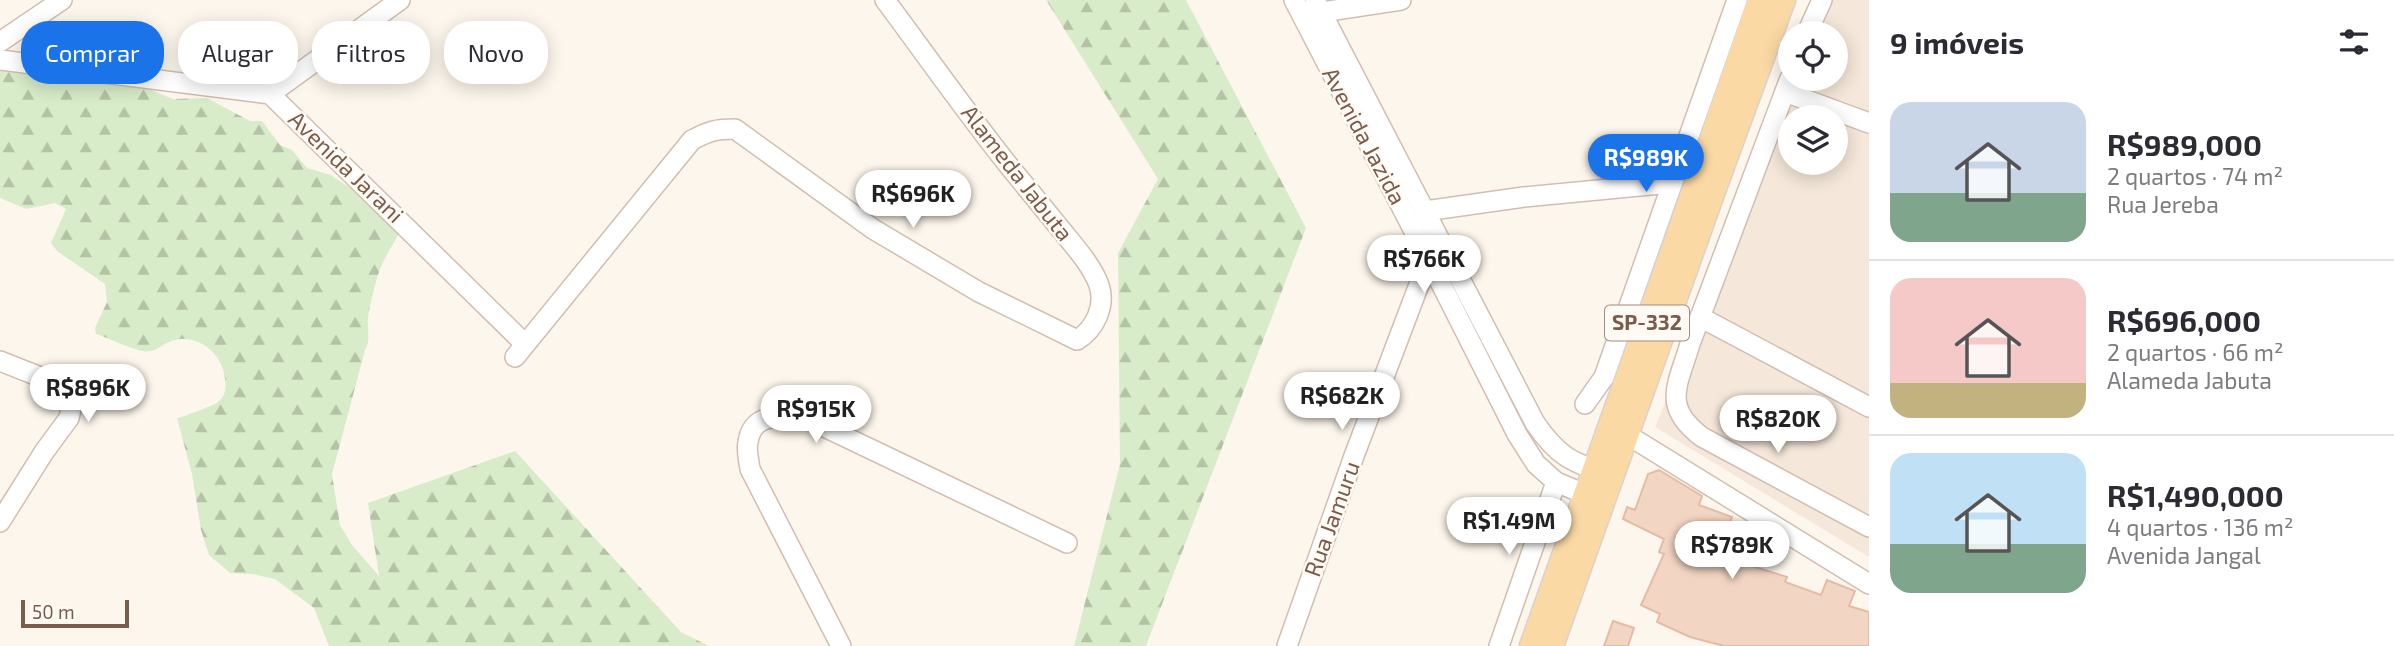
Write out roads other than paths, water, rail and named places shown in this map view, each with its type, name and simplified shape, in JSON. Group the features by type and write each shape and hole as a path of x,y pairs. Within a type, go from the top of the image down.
{"main road":[{"name":"SP-332","path":"1602,472 1626,434 1778,3"},
{"name":"SP-332","path":"1532,646 1602,472 1683,223 1778,3"},
{"name":"SP-332","path":"1551,646 1593,497"}],"street":[{"path":"0,42 62,0"},
{"path":"271,94 400,0"},
{"name":"Alameda Jabuta","path":"520,350 692,140 710,130 726,129 735,129 873,229 979,292 1077,340 1086,335 1093,326 1100,306 1100,287 1093,273 884,0"},
{"path":"1311,11 1401,0"},
{"path":"1585,404 1604,377 1737,0"},
{"path":"1812,21 1822,0"},
{"name":"Avenida Jazida","path":"1311,11 1439,236 1535,423 1551,446 1574,462 1602,472"},
{"name":"Avenida Jazida","path":"1311,11 1428,258 1517,434 1536,464 1556,482 1593,497"},
{"name":"Avenida Jarani","path":"0,60 271,94 353,173 520,350"},
{"path":"1786,91 1676,384 1678,412 1687,426 1702,436 1869,527"},
{"path":"1801,91 1869,123"},
{"path":"1425,211 1524,197 1671,183"},
{"name":"Rua Jamuru","path":"1287,646 1354,456 1428,258 1439,236"},
{"path":"1700,317 1869,407"},
{"path":"0,361 43,378 67,402 71,410 69,418 0,522"},
{"path":"841,646 750,469 748,442 754,427 768,417 782,415 812,421 1067,543"},
{"path":"1626,434 1869,584"},
{"path":"1499,646 1556,482"}]}
